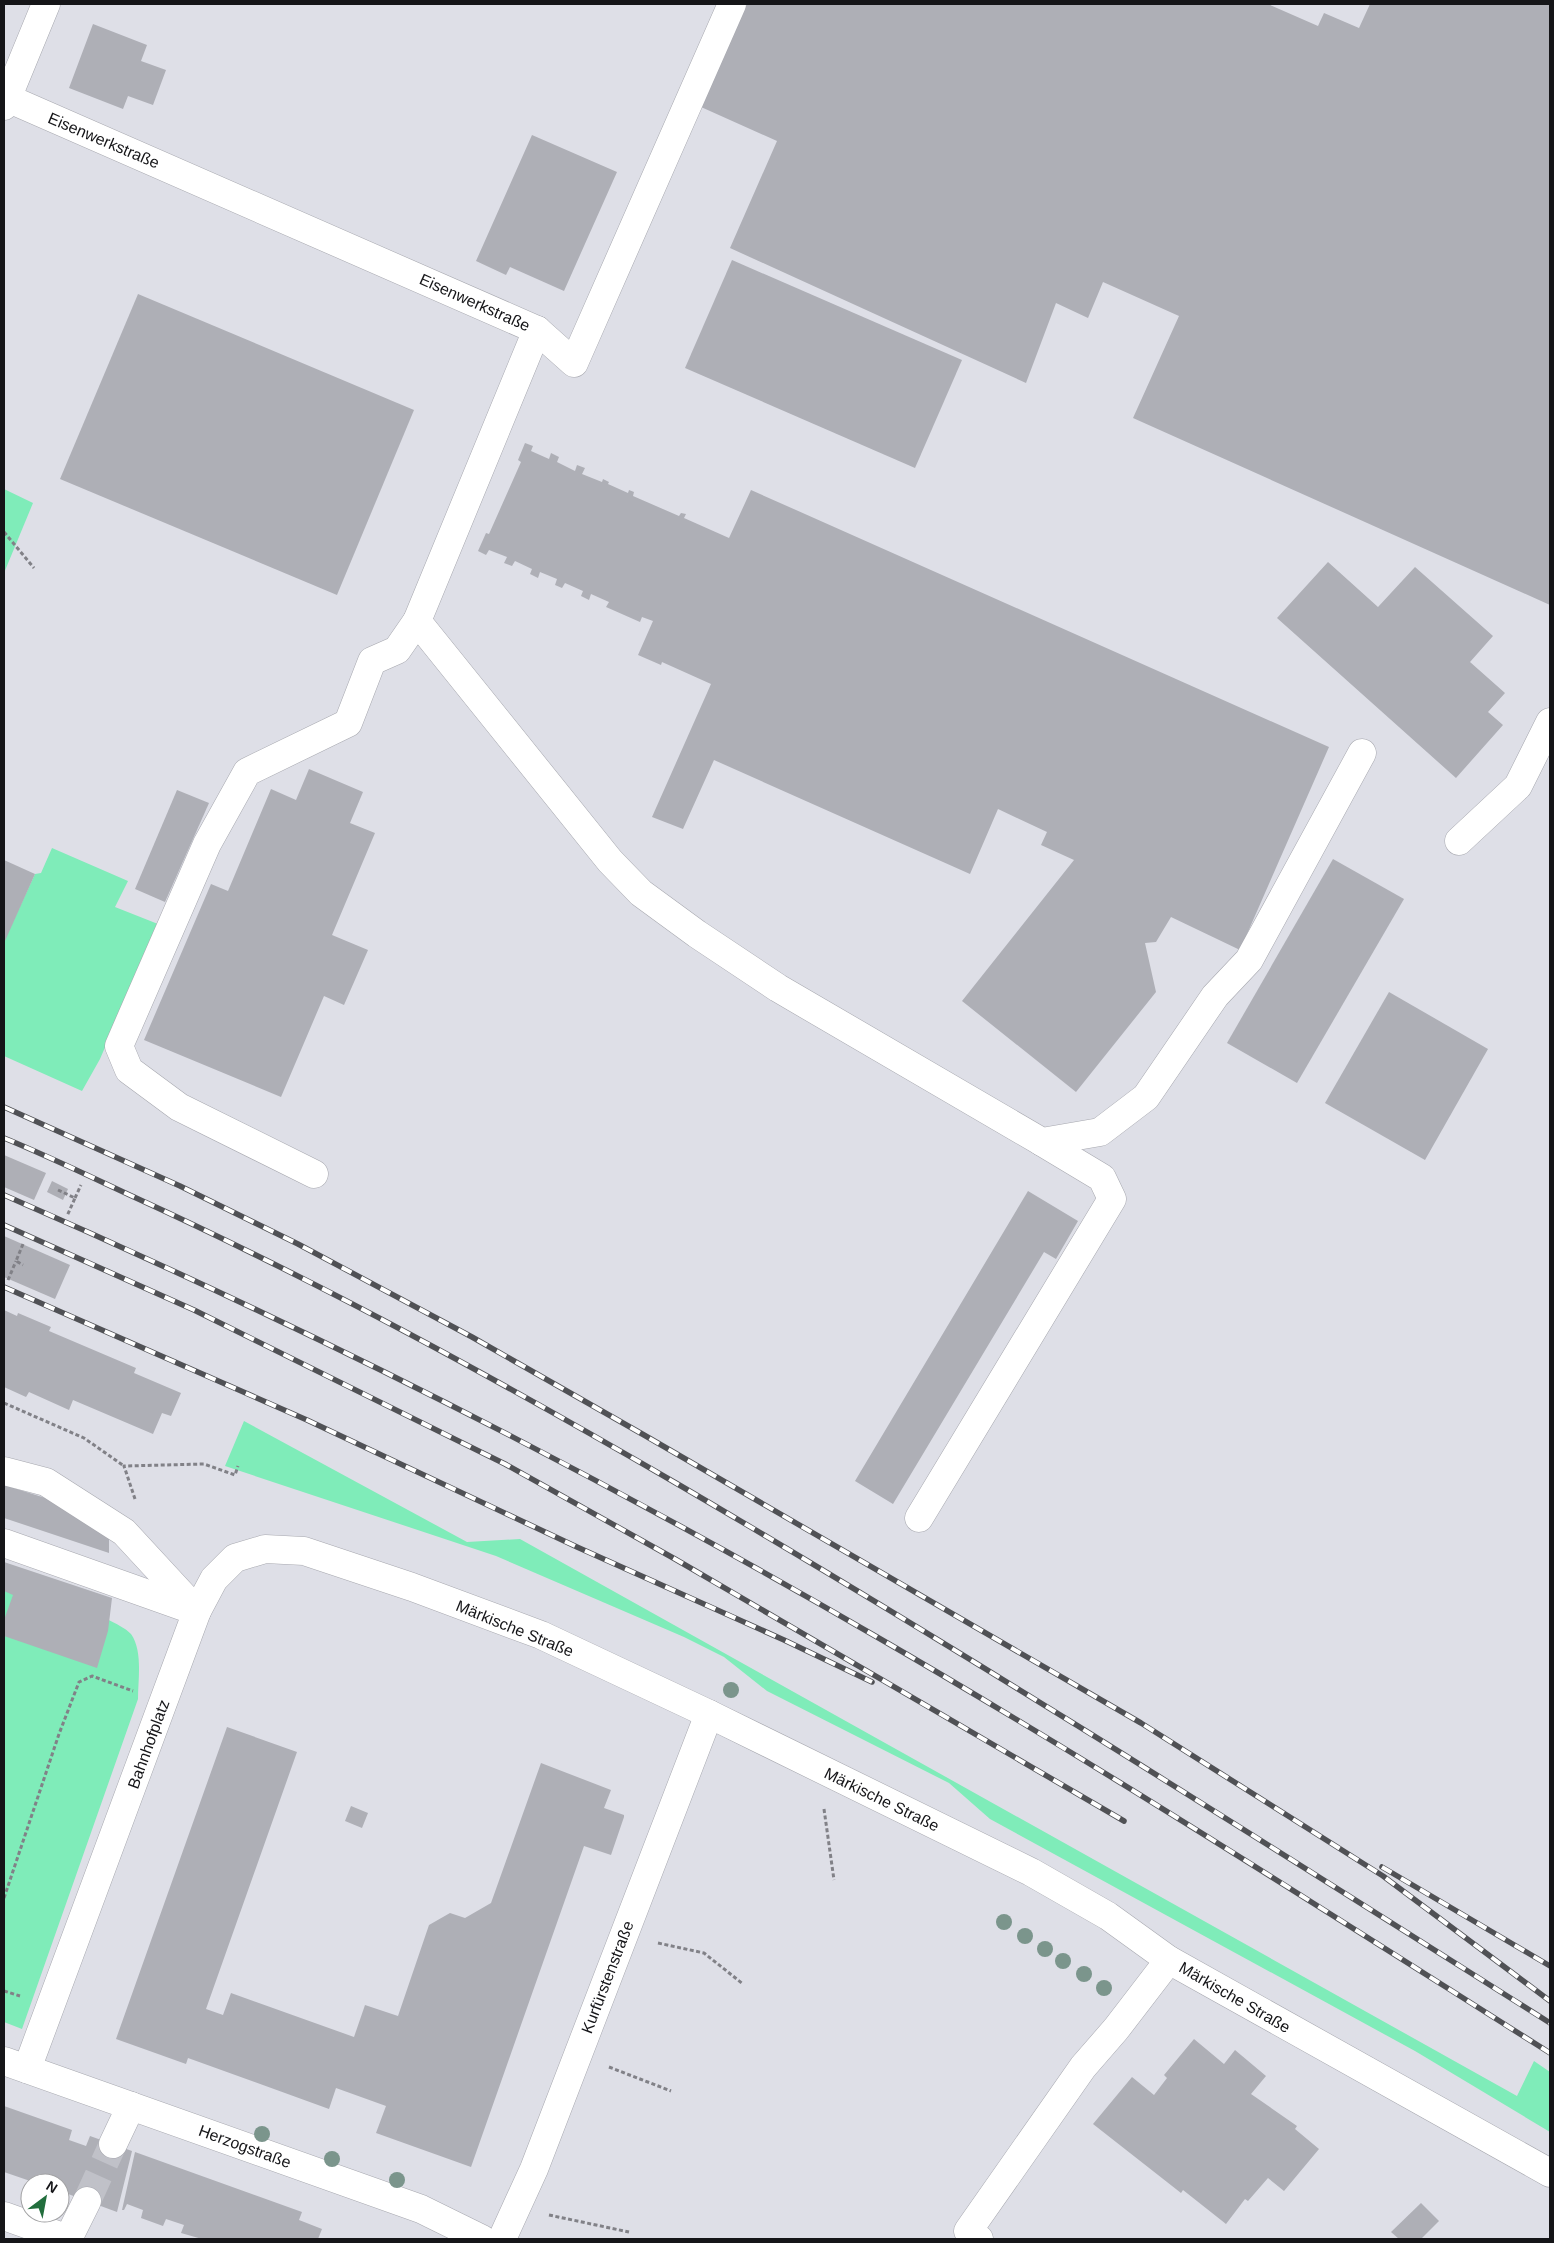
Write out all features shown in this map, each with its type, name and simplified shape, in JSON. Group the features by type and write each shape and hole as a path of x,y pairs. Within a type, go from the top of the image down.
{"street":[{"path":"7,89 46,4"},
{"name":"Eisenwerkstraße","path":"7,89 537,330 574,363 732,4"},
{"path":"314,1174 179,1107 128,1070 119,1046 207,844 246,772 348,724 372,661 397,650 417,621 537,330"},
{"path":"417,621 610,862 641,892 697,934 778,988 1102,1178 1112,1199 919,1518"},
{"path":"1459,841 1518,786 1550,722"},
{"path":"1042,1142 1100,1132 1146,1097 1215,996 1249,960 1362,753"},
{"path":"4,1471 46,1482 124,1532 196,1611"},
{"path":"4,1543 196,1611"},
{"name":"Märkische Straße","path":"196,1611 214,1579 235,1558 265,1549 304,1551 412,1587 541,1635 709,1714 1031,1872 1108,1916 1169,1960 1550,2173"},
{"name":"Bahnhofplatz","path":"16,2065 163,1703 196,1611"},
{"name":"Kurfürstenstraße","path":"502,2239 534,2169 709,1714"},
{"path":"979,2239 968,2231 1083,2067 1116,2029 1169,1960"},
{"name":"Herzogstraße","path":"16,2065 421,2209 482,2239"},
{"path":"113,2144 131,2106"},
{"path":"4,2216 68,2239 86,2201"}],"path":[{"path":"4,532 34,568"},
{"path":"68,1216 81,1185"},
{"path":"58,1190 75,1198"},
{"path":"8,1280 23,1244"},
{"path":"16,1261 23,1266"},
{"path":"4,1403 84,1438 124,1466 204,1464 235,1475 238,1466"},
{"path":"124,1466 135,1501"},
{"path":"4,1898 59,1734 79,1682 92,1676 163,1703"},
{"path":"815,1804 824,1808 834,1880"},
{"path":"623,1936 704,1953 743,1984"},
{"path":"578,2055 671,2091"},
{"path":"515,2208 629,2232"}],"green space":[{"path":"4,489 33,503 4,573"},
{"path":"52,848 128,881 115,907 158,924 100,1059 82,1091 4,1056 4,941 35,874 41,873"},
{"path":"244,1421 467,1542 520,1539 1517,2096 1534,2061 1550,2072 1550,2132 1415,2051 990,1819 949,1783 767,1691 724,1657 684,1637 496,1556 225,1466"},
{"path":"4,1578 92,1612 124,1628 135,1641 139,1665 138,1699 22,2029 4,2022"}],"building":[{"path":"747,4 1268,4 1318,26 1324,13 1359,28 1370,4 1550,4 1550,605 1133,418 1179,316 1103,282 1088,318 1056,303 1026,383 730,248 777,141 701,107"},
{"path":"93,24 147,45 141,61 166,70 153,105 128,96 123,109 69,88"},
{"path":"532,135 617,172 564,291 510,267 506,275 476,261"},
{"path":"732,260 962,360 915,468 685,368"},
{"path":"138,294 414,410 337,595 60,479"},
{"path":"525,443 533,446 531,451 549,459 551,453 559,457 557,462 575,471 577,465 585,468 582,474 602,482 603,479 609,482 608,484 628,493 629,490 634,492 633,496 679,516 681,513 686,514 684,518 729,538 751,490 1329,747 1240,950 1171,917 1156,942 1145,943 1156,992 1076,1092 962,1001 1074,860 1041,845 1047,832 998,809 970,874 714,760 683,829 652,817 711,684 662,662 661,665 638,655 653,621 642,617 640,622 606,607 609,602 591,594 589,600 581,596 583,591 565,583 562,588 555,585 557,579 540,572 538,578 530,574 532,569 515,561 512,566 504,563 507,557 489,550 486,555 478,551 486,533 489,534 521,462 518,460"},
{"path":"1328,562 1378,607 1415,567 1493,636 1470,662 1505,693 1488,712 1503,725 1456,778 1277,618"},
{"path":"309,769 363,792 350,823 375,833 332,935 368,950 344,1005 324,996 281,1097 144,1040 211,884 228,891 271,789 296,800"},
{"path":"177,790 209,803 165,902 135,889"},
{"path":"1333,859 1404,899 1297,1083 1227,1043"},
{"path":"4,860 35,874 5,941 4,941"},
{"path":"1389,992 1488,1049 1425,1160 1325,1103"},
{"path":"4,1155 46,1173 34,1200 4,1187"},
{"path":"52,1181 68,1189 63,1200 47,1192"},
{"path":"1028,1191 1078,1221 1056,1259 1044,1252 893,1504 855,1481"},
{"path":"4,1236 70,1265 55,1299 4,1277"},
{"path":"4,1310 17,1316 18,1313 51,1327 49,1331 136,1368 134,1373 181,1393 171,1416 162,1413 153,1434 73,1400 69,1410 29,1392 26,1397 4,1387"},
{"path":"4,1485 74,1507 109,1535 109,1553 4,1518"},
{"path":"4,1562 112,1598 108,1631 97,1668 4,1636 4,1620 13,1595 4,1591"},
{"path":"227,1727 297,1752 206,2009 223,2015 231,1993 354,2037 365,2005 398,2016 429,1925 450,1913 465,1918 491,1903 541,1763 611,1790 604,1808 624,1815 624,1817 611,1855 584,1846 471,2167 376,2133 386,2106 336,2088 329,2109 188,2058 186,2064 116,2039"},
{"path":"351,1806 368,1813 362,1828 345,1821"},
{"path":"1194,2039 1224,2064 1235,2050 1266,2076 1251,2094 1297,2126 1295,2129 1319,2149 1284,2191 1268,2178 1248,2201 1245,2199 1226,2224 1183,2190 1181,2193 1093,2124 1132,2077 1154,2095 1167,2078 1164,2075"},
{"path":"4,2106 72,2130 69,2140 86,2146 90,2136 132,2151 117,2212 70,2195 70,2173 20,2173 20,2178 4,2172"},
{"path":"135,2152 302,2212 299,2220 322,2229 318,2239 202,2239 181,2233 184,2225 166,2219 163,2226 141,2218 143,2210 127,2204 124,2210 122,2210"},
{"path":"1421,2203 1439,2221 1421,2239 1399,2239 1391,2232"}],"tunnel":[{"path":"87,2201 113,2144"}],"railway":[{"path":"4,1107 180,1186 298,1244 472,1337 644,1435 1141,1723 1383,1876 1550,2001"},
{"path":"4,1138 86,1174 274,1264 411,1335 614,1447 791,1551 1009,1684 1226,1818 1550,2023"},
{"path":"4,1195 227,1296 447,1403 556,1459 771,1576 962,1687 1131,1789 1550,2053"},
{"path":"4,1225 194,1310 505,1464 675,1559 1124,1821"},
{"path":"4,1287 307,1420 577,1547 784,1640 872,1682"},
{"path":"1382,1867 1550,1966"}]}
